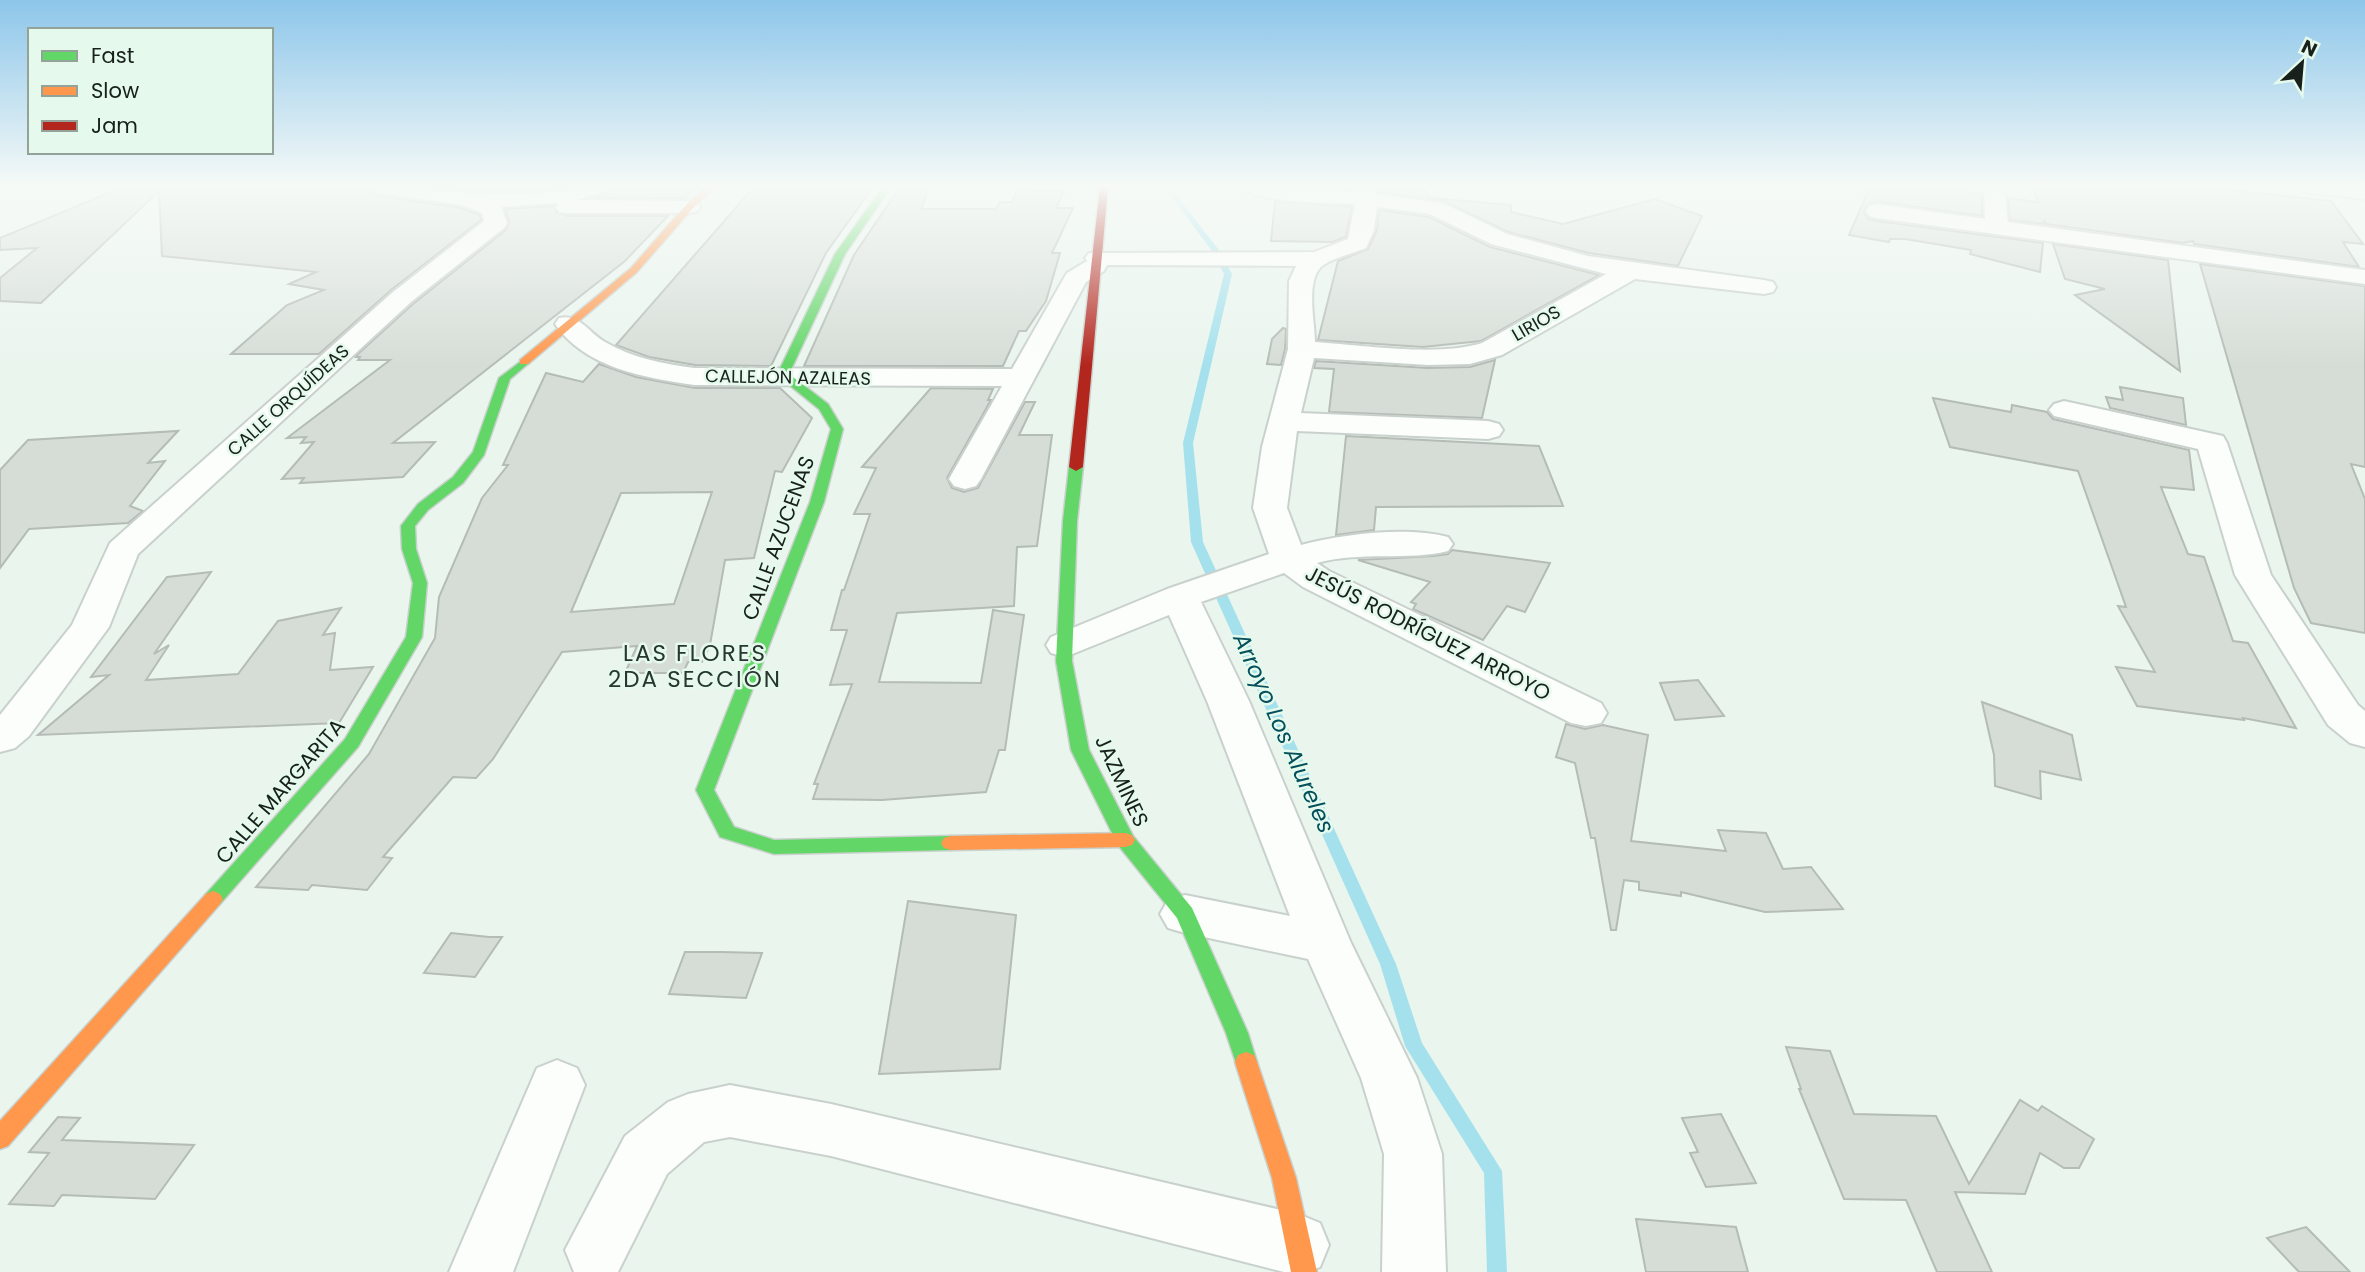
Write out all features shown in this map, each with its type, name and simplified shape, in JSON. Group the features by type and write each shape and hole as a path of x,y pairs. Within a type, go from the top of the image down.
{"street":[{"name":"CALLE ORQUÍDEAS","path":"0,738 14,726 90,627 122,550 402,297 466,246"},
{"name":"CALLE MARGARITA","path":"0,1139 352,743 414,637 419,583 409,549 408,526 423,507 458,480 479,452 505,378 634,270 655,246"},
{"path":"783,375 845,246"},
{"name":"JAZMINES","path":"1098,246 1070,521 1064,661 1080,750 1125,840 1185,914 1237,1033 1284,1178 1301,1258"},
{"path":"965,479 1076,278 1097,262 1317,258 1350,246"},
{"path":"1525,246 1586,264 1764,287"},
{"path":"2139,246 2365,277"},
{"name":"JESÚS RODRÍGUEZ ARROYO","path":"1317,258 1307,267 1301,281 1302,349 1278,447 1270,508 1289,559 1315,579 1586,713"},
{"name":"LIRIOS","path":"1302,349 1428,357 1470,356 1492,349 1604,284 1632,271"},
{"name":"CALLEJÓN AZALEAS","path":"568,324 579,339 617,358 673,373 715,378 783,375 1023,377"},
{"name":"CALLE AZUCENAS","path":"783,375 824,407 837,429 817,502 705,790 727,832 774,847 1125,840"},
{"path":"2064,410 2212,443 2253,575 2343,715 2365,733"},
{"path":"1284,421 1488,430"},
{"path":"1065,645 1198,591 1289,559 1324,550 1379,544 1436,544"},
{"path":"1198,591 1228,701 1326,943 1389,1078 1413,1154 1414,1272"},
{"path":"1185,914 1326,943"},
{"path":"481,1272 557,1086"},
{"path":"596,1250 646,1155 688,1121 730,1111 831,1130 1301,1258"}],"building":[{"path":"0,246 101,246 41,303 0,301 0,278 37,248 0,250"},
{"path":"162,246 447,246 391,290 319,354 231,354 287,305 324,290 289,284 316,272 162,256"},
{"path":"485,246 639,246 625,261 393,443 435,442 403,477 300,483 304,478 282,479 314,442 301,443 306,437 287,438 390,360 358,360 360,357 356,357 413,304"},
{"path":"702,246 831,246 771,366 695,365 649,357 616,345"},
{"path":"860,246 1055,246 1052,253 1060,253 1046,301 1026,331 1019,331 1003,366 804,366"},
{"path":"1369,246 1489,246 1599,275 1481,341 1423,347 1318,340 1338,261"},
{"path":"1563,246 1687,246 1678,266 1589,253"},
{"path":"1949,246 2043,246 2040,272 1970,254 1971,250"},
{"path":"2054,246 2168,260 2180,371 2075,295 2105,289 2065,279"},
{"path":"2211,246 2346,246 2359,267"},
{"path":"2200,264 2365,286 2365,467 2351,464 2365,499 2365,633 2311,623 2294,588"},
{"path":"1283,328 1286,329 1285,349 1281,365 1267,364 1272,339"},
{"path":"1495,360 1482,418 1329,412 1334,369 1314,368 1316,361 1428,368 1470,367"},
{"path":"599,364 636,377 695,388 780,388 812,418 782,472 775,471 754,558 725,560 710,645 702,662 688,662 683,673 625,673 637,646 562,652 493,759 476,778 453,777 383,857 392,858 367,890 312,885 308,890 256,887 369,754 435,638 439,597 482,498 508,465 503,465 546,373 583,382","holes":["712,492 674,604 571,612 621,493"]},
{"path":"2120,387 2183,398 2186,425 2110,408 2106,397 2123,400"},
{"path":"931,388 993,389 988,400 991,400 947,478 952,488 964,492 978,488 1025,402 1035,402 1019,435 1052,435 1037,546 1017,547 1014,606 897,613 879,682 981,683 993,610 1024,615 1005,750 999,750 986,792 882,800 813,799 818,784 814,784 852,684 830,685 847,630 831,630 842,590 870,514 854,514 876,468 862,467"},
{"path":"1933,398 2011,412 2012,405 2047,412 2053,419 2189,450 2194,490 2161,487 2188,554 2204,557 2233,641 2248,643 2296,728 2243,718 2244,720 2137,706 2116,667 2155,672 2118,606 2126,607 2078,471 1950,447"},
{"path":"178,431 148,463 165,461 130,506 143,511 128,523 29,529 0,568 0,470 28,440"},
{"path":"1346,436 1539,446 1563,506 1376,507 1374,530 1336,535"},
{"path":"1452,550 1550,563 1525,612 1507,606 1483,640 1413,609 1416,604 1411,602 1430,582 1358,560 1433,556 1448,554"},
{"path":"211,572 154,654 169,645 146,680 238,674 278,621 341,608 323,635 335,633 330,670 373,667 339,723 38,735 109,675 91,677 167,577"},
{"path":"1698,680 1724,716 1675,720 1660,683"},
{"path":"1982,702 2072,735 2081,780 2040,771 2041,799 1995,786 1994,755"},
{"path":"1566,724 1585,729 1603,725 1648,735 1631,841 1726,851 1718,830 1766,833 1783,869 1811,867 1843,909 1765,912 1681,892 1681,896 1639,890 1639,882 1624,880 1616,930 1611,930 1595,838 1591,838 1575,763 1556,757"},
{"path":"908,901 1016,915 1000,1069 879,1074"},
{"path":"451,933 502,937 475,977 424,973"},
{"path":"685,952 762,953 746,998 669,994"},
{"path":"1786,1047 1830,1051 1854,1114 1936,1116 1969,1184 2020,1100 2038,1111 2042,1106 2094,1139 2079,1168 2064,1168 2040,1153 2025,1194 1955,1192 1992,1272 1937,1272 1906,1200 1844,1199 1799,1089"},
{"path":"1721,1114 1756,1183 1706,1187 1690,1153 1698,1152 1682,1118"},
{"path":"58,1117 80,1118 62,1140 194,1145 155,1199 62,1195 54,1206 9,1204 49,1153 29,1152"},
{"path":"1636,1219 1736,1227 1748,1272 1646,1272"},
{"path":"2306,1227 2350,1272 2299,1272 2267,1238"}],"waterway":[{"name":"Arroyo Los Alureles","path":"1212,246 1228,274 1188,443 1197,542 1388,964 1414,1046 1493,1171 1497,1272"}],"traffic: fast":[{"path":"845,246 783,375 824,407 837,429 817,502 705,790 727,832 774,847 951,843"},
{"path":"213,899 352,743 414,637 420,583 409,549 408,526 423,507 458,480 479,452 505,378 524,362"},
{"path":"1076,467 1070,521 1064,661 1080,750 1125,840 1185,914 1237,1033 1246,1062"}],"traffic: slow":[{"path":"524,362 634,270 655,246"},
{"path":"951,843 1125,840"},
{"path":"0,1138 213,899"},
{"path":"1246,1062 1284,1178 1304,1272"}],"traffic: jam":[{"path":"1076,467 1098,246"}],"district":[{"name":"LAS FLORES 2DA SECCIÓN","path":"695,666"}]}
